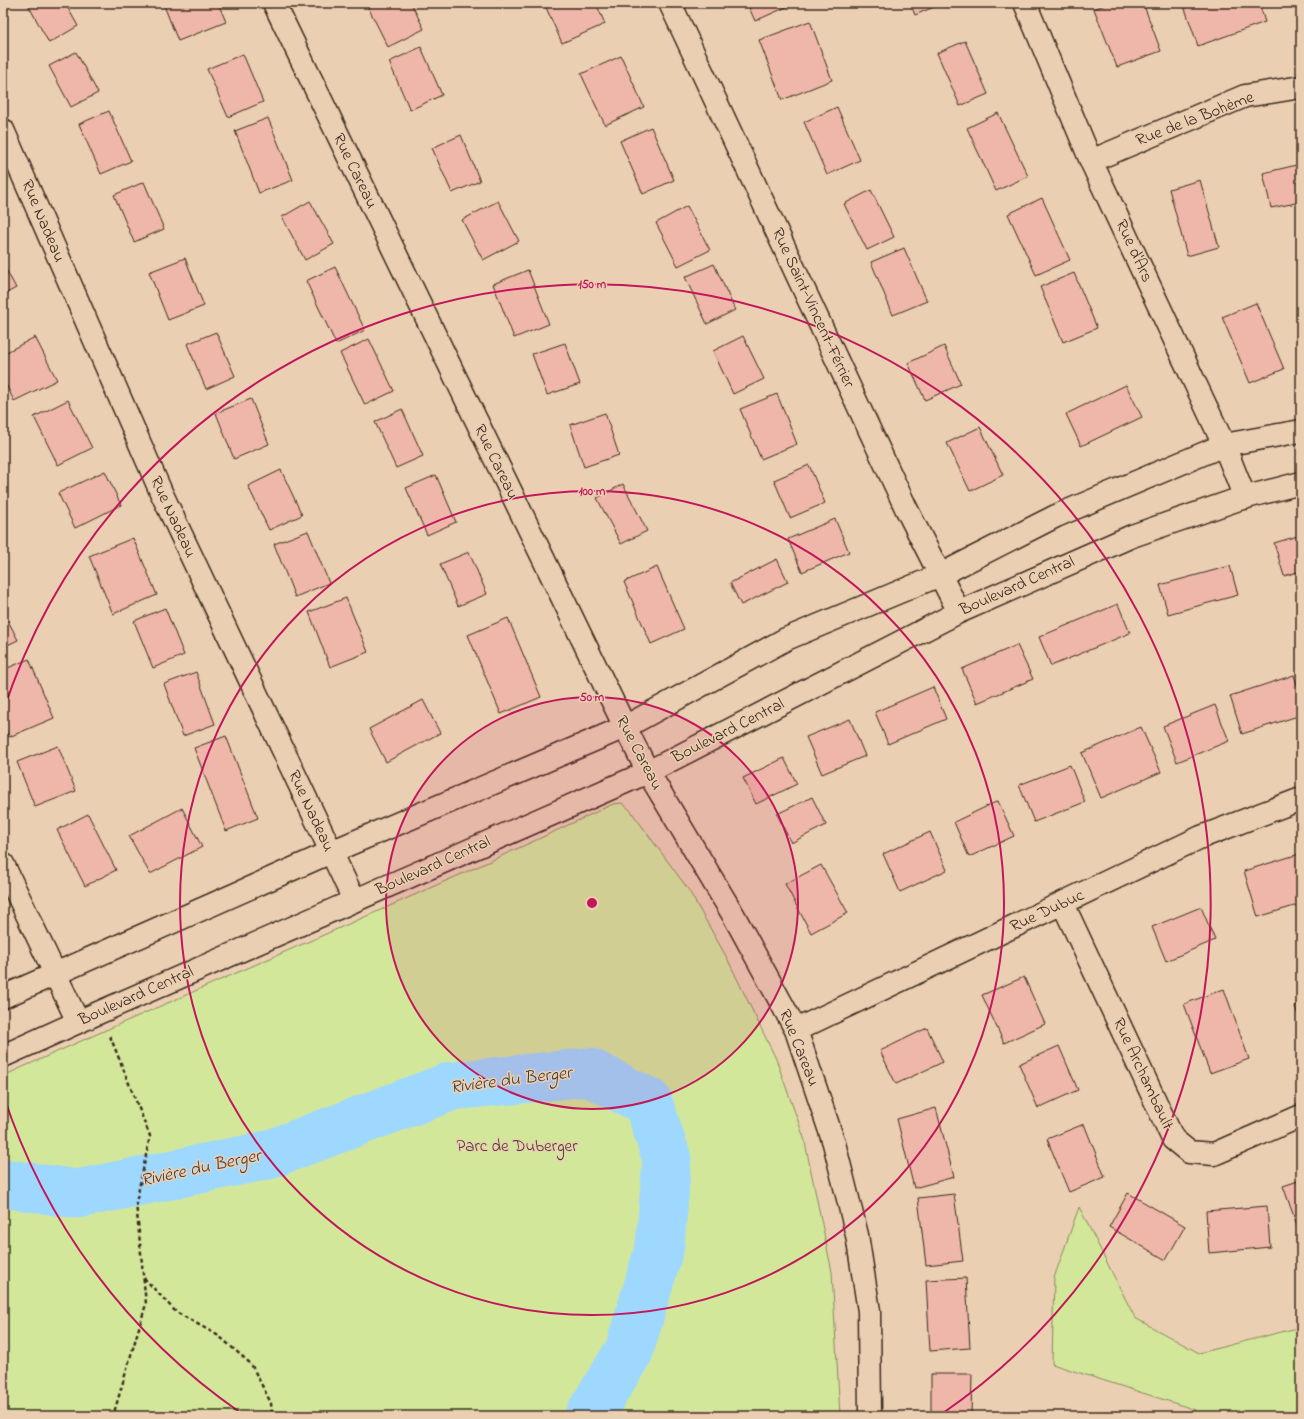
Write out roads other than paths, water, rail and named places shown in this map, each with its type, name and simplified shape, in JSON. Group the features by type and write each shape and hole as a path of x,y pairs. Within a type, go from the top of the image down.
{"street":[{"name":"Rue Careau","path":"274,3 625,727 648,772 734,916 796,1030 834,1143 857,1235 869,1311 870,1416"},
{"name":"Rue Saint-Vincent-Férrier","path":"670,3 899,493 959,612"},
{"name":"Rue d'Ars","path":"1025,3 1091,161 1224,444 1245,498"},
{"name":"Rue de la Bohème","path":"1091,161 1245,96 1301,87"},
{"name":"Rue Nadeau","path":"3,130 161,492 354,900"},
{"path":"3,997 331,852 625,727 786,639 940,575 1056,516 1224,444 1301,431"},
{"name":"Boulevard Central","path":"3,1056 354,900 648,772 959,612 1132,536 1245,498 1301,484"},
{"name":"Rue Dubuc","path":"796,1030 1201,837 1301,799"},
{"path":"3,864 78,1022"},
{"name":"Rue Archambault","path":"1063,904 1173,1139 1189,1152 1214,1154 1301,1116"}],"waterway":[{"name":"Rivière du Berger","path":"3,1183 77,1194 268,1155 452,1086 589,1072 648,1102 667,1159 660,1246 629,1351 589,1416"}],"park label":[{"name":"Parc de Duberger","path":"517,1146"}]}
